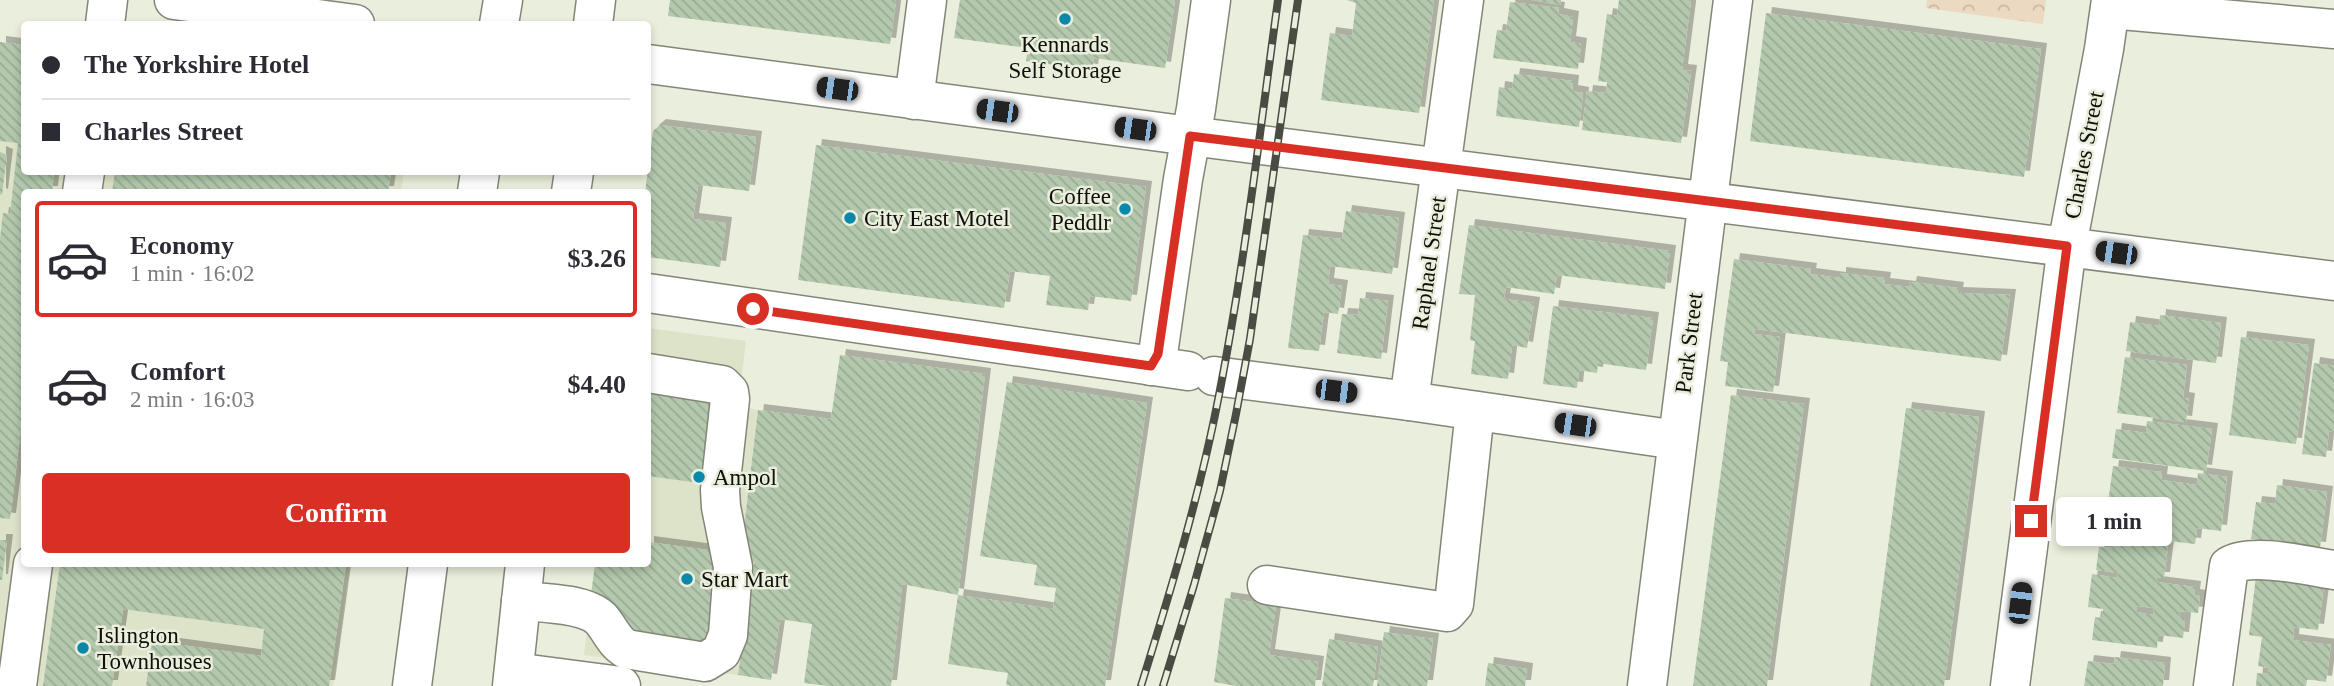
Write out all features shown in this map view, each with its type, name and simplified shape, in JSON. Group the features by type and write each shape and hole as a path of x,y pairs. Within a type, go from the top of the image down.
{"main road":[{"path":"105,21 108,0"},
{"path":"174,0 332,21"},
{"path":"500,21 503,0"},
{"path":"593,21 596,0"},
{"path":"914,100 927,0"},
{"path":"1151,366 1158,354 1211,0"},
{"name":"Raphael Street","path":"1409,401 1464,0"},
{"name":"Park Street","path":"1647,686 1733,0"},
{"path":"2110,4 2334,30"},
{"name":"Charles Street","path":"2010,686 2067,246 2110,4"},
{"path":"651,64 1190,136 2334,281"},
{"path":"651,293 1676,440"},
{"path":"521,601 580,608 592,612 618,644 626,649 705,662 721,652 728,635 733,567 720,490 729,392 722,385 651,373"},
{"path":"1267,585 1447,612 1454,604 1475,411"},
{"path":"2213,686 2229,566 2238,561 2252,559 2334,570"},
{"path":"17,686 33,567"},
{"path":"412,686 428,567"},
{"path":"525,567 513,679 621,686"}],"shaded area":[{"path":"0,46 21,49 21,175 404,175 401,189 21,189 21,567 350,567 333,686 0,686"},
{"path":"651,328 746,341 738,406 758,410 740,560 754,562 738,675 584,655 595,567 651,567"}],"green space":[{"path":"1927,0 2046,0 2043,24 1926,8"}],"building":[{"path":"670,0 896,0 890,44 668,16"},
{"name":"Kennards Self Storage","path":"960,0 1175,0 1165,68 1094,58 1092,70 1026,61 1028,48 954,38"},
{"path":"1347,0 1434,0 1419,113 1321,100 1330,33 1352,36 1356,3"},
{"path":"1532,0 1561,0 1561,5"},
{"path":"1619,0 1691,0 1682,70 1691,71 1681,143 1582,130 1587,91 1606,93 1607,82 1598,81 1607,14 1617,16"},
{"path":"1510,2 1559,8 1558,14 1573,17 1570,42 1581,44 1578,69 1493,58 1497,30 1506,31"},
{"path":"1766,13 2041,49 2024,177 1750,141"},
{"path":"0,42 21,45 21,175 54,175 52,189 21,189 21,428 10,519 0,518 0,239 3,213 10,214 18,143 0,141"},
{"path":"1514,74 1573,81 1572,91 1583,93 1579,127 1496,116 1499,87 1512,89"},
{"path":"660,125 756,137 749,191 698,185 693,219 726,223 720,267 651,257 651,189 645,189 647,175 651,175 653,131"},
{"path":"816,145 1146,187 1131,301 1090,296 1088,310 1046,305 1050,276 1010,271 1004,308 798,280"},
{"path":"0,152 7,155 2,195 0,194"},
{"path":"115,175 391,175 388,189 112,189"},
{"path":"1346,211 1399,218 1392,274 1330,266 1328,284 1342,286 1338,314 1324,312 1319,351 1288,348 1303,235 1342,239"},
{"path":"1469,225 1670,251 1665,289 1557,275 1554,294 1506,287 1504,299 1534,303 1527,348 1512,345 1508,379 1471,374 1475,341 1470,340 1475,295 1459,294"},
{"path":"1734,259 1811,269 1810,274 1840,278 1840,273 1885,278 1884,284 1910,287 1911,282 1958,288 1957,293 2010,295 2001,361 1755,329 1754,334 1780,337 1773,392 1725,386 1728,362 1720,361"},
{"path":"1360,298 1388,301 1381,359 1337,353 1342,314 1358,315"},
{"path":"1553,306 1653,318 1646,370 1598,363 1597,373 1579,370 1577,388 1543,384"},
{"path":"2160,315 2221,323 2216,363 2126,351 2130,322 2159,326"},
{"path":"2241,337 2309,345 2296,444 2229,435"},
{"path":"840,355 985,374 958,595 902,584 891,686 828,686 804,683 812,624 780,619 771,680 738,675 754,562 740,561 758,410 831,419"},
{"path":"2125,357 2187,365 2183,398 2189,399 2186,422 2117,413"},
{"path":"2314,363 2334,366 2334,432 2329,431 2326,457 2302,454"},
{"path":"1007,382 1147,403 1105,686 1012,686 1006,685 1008,673 948,664 958,595 1053,609 1056,588 1034,585 1037,565 980,556"},
{"path":"651,388 719,400 707,484 651,476"},
{"path":"1731,395 1804,404 1767,686 1693,686"},
{"path":"1906,408 1979,417 1944,686 1870,686"},
{"path":"2147,421 2212,429 2206,471 2112,458 2116,429 2146,433"},
{"path":"2113,466 2162,472 2161,480 2197,485 2198,473 2227,477 2221,531 2197,528 2195,544 2151,539 2152,531 2105,525"},
{"path":"2277,485 2327,492 2320,548 2251,539 2256,502 2275,504"},
{"path":"2114,539 2168,546 2164,578 2157,578 2156,582 2195,587 2194,595 2200,596 2198,613 2180,611 2179,618 2185,618 2183,638 2158,635 2157,648 2092,640 2095,617 2102,618 2103,609 2088,607 2092,574 2117,578 2118,573 2096,570 2099,547 2113,548","holes":["2137,606 2154,608 2153,615 2137,612"]},
{"path":"0,540 7,540 2,580 0,580"},
{"path":"651,542 723,552 721,618 699,652 634,643 604,604 605,596 591,595 595,567 651,567"},
{"path":"60,567 346,567 329,686 146,686 152,641 261,656 264,629 123,609 112,686 43,686"},
{"path":"2256,576 2324,585 2318,630 2294,627 2293,640 2331,645 2326,682 2307,679 2306,686 2256,686 2257,673 2268,674 2269,668 2258,666 2262,637 2249,635"},
{"path":"1225,598 1276,605 1269,655 1318,662 1315,686 1236,686 1214,682"},
{"path":"1384,632 1433,639 1427,686 1377,686"},
{"path":"1329,639 1378,647 1373,686 1322,686"},
{"path":"2115,657 2165,663 2163,686 2084,686 2088,661 2114,664"},
{"path":"1488,663 1527,669 1525,686 1485,686"}],"railway":[{"path":"1141,686 1191,517 1215,415 1242,260 1278,0"},
{"path":"1163,686 1220,491 1236,414 1250,339 1298,0"}],"place":[{"name":"Kennards Self Storage","path":"1065,19"},
{"name":"Coffee Peddlr","path":"1125,209"},
{"name":"City East Motel","path":"850,218"},
{"name":"Ampol","path":"699,477"},
{"name":"Star Mart","path":"687,579"},
{"name":"Islington Townhouses","path":"83,648"}],"route":[{"path":"753,309 1151,366 1158,354 1190,136 2067,246 2031,521"}]}
